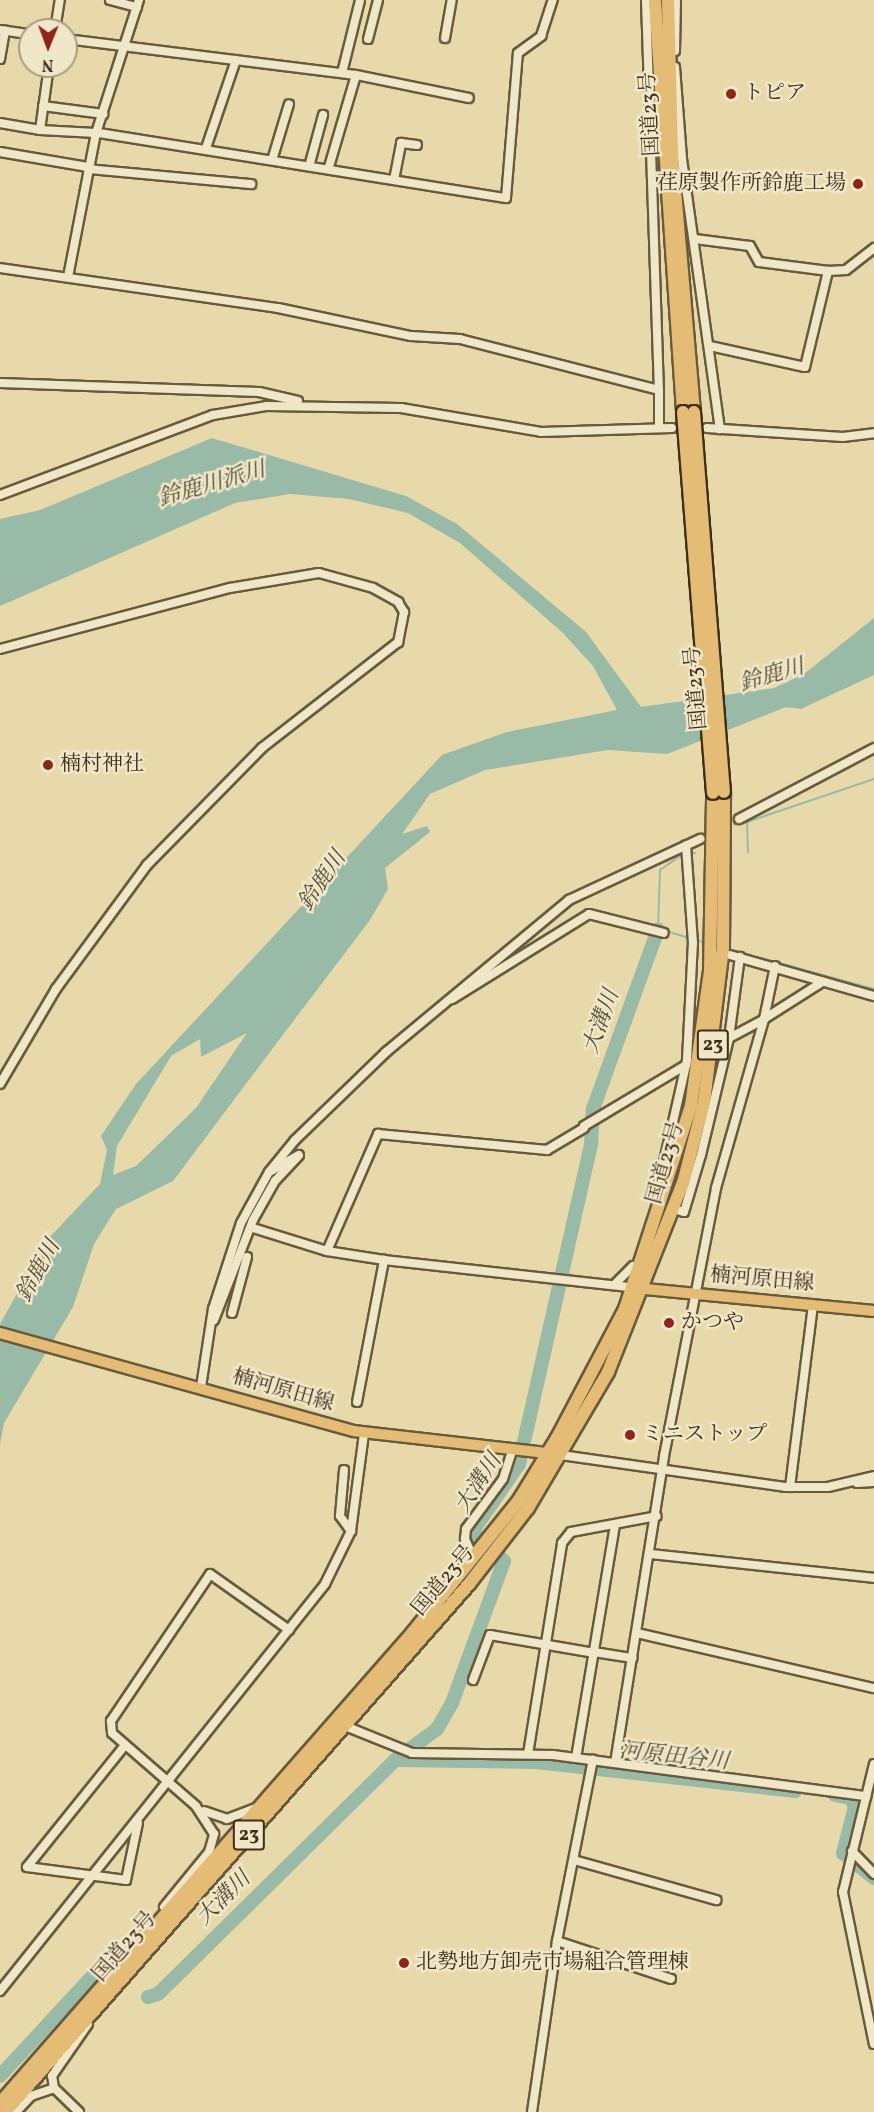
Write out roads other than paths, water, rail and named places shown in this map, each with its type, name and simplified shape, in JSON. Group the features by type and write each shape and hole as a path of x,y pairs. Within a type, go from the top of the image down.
{"highway":[{"name":"国道23号","path":"0,2103 494,1541 555,1454 608,1372 639,1288 674,1209 704,1102 717,1019 724,905 718,793 689,412 655,0"},
{"name":"国道23号","path":"668,0 672,155 689,412"},
{"name":"国道23号","path":"639,1288 681,1147 697,1070 712,940 718,793"},
{"name":"国道23号","path":"5,2112 345,1726 481,1554"}],"main road":[{"name":"楠河原田線","path":"639,1288 874,1311"},
{"name":"楠河原田線","path":"0,1333 364,1432 555,1454"}],"street":[{"path":"57,18 60,0"},
{"path":"68,277 88,168 138,3 110,0"},
{"path":"342,73 360,0"},
{"path":"368,39 378,0"},
{"path":"445,38 452,0"},
{"path":"0,123 40,130 98,133 273,157 507,198 518,53 541,36 553,0"},
{"path":"646,0 659,428"},
{"path":"676,0 680,136 720,429"},
{"path":"0,58 2,30 18,32"},
{"path":"78,41 123,49 356,75 470,98"},
{"path":"206,148 236,60"},
{"path":"329,167 356,75"},
{"path":"40,130 47,78"},
{"path":"273,157 289,104"},
{"path":"43,106 103,114"},
{"path":"310,164 323,115"},
{"path":"394,180 401,143 417,146"},
{"path":"0,152 88,168 250,184"},
{"path":"695,239 750,246 759,262 828,270 846,270 874,248"},
{"path":"0,268 278,308 411,336 460,339 659,390"},
{"path":"710,345 805,367 828,270"},
{"path":"0,383 259,392 306,405"},
{"path":"0,495 213,415 306,405 401,408 541,432 672,428"},
{"path":"707,428 843,437 874,433"},
{"path":"0,649 230,588 320,573 373,588 398,602 404,612 398,642 262,748 147,865 56,989 0,1084"},
{"path":"740,819 874,748"},
{"path":"195,1387 208,1331 241,1223 269,1172 356,1079 569,900 700,839"},
{"path":"614,1286 630,1274 650,1217 686,1065 693,941 686,846"},
{"path":"448,1000 589,914 663,933"},
{"path":"693,941 706,948"},
{"path":"730,955 874,996"},
{"path":"674,1209 684,1212 686,1206 729,1038 740,957"},
{"path":"615,1763 694,1293 716,1188 764,1019 775,966"},
{"path":"729,1038 822,982"},
{"path":"327,1251 378,1134 547,1150 686,1065"},
{"path":"208,1331 274,1181 299,1155 269,1172"},
{"path":"254,1228 327,1251 384,1260 639,1288"},
{"path":"232,1313 245,1251"},
{"path":"357,1402 384,1260"},
{"path":"790,1487 813,1305"},
{"path":"0,1991 139,1820 325,1584 351,1531 364,1432"},
{"path":"481,1554 465,1539 466,1529 503,1479 514,1449"},
{"path":"555,1454 790,1487 874,1482"},
{"path":"344,1470 340,1516 351,1531"},
{"path":"848,1483 874,1470"},
{"path":"848,1483 874,1476"},
{"path":"528,1754 565,1536 657,1516"},
{"path":"576,1758 615,1524"},
{"path":"650,1554 874,1578"},
{"path":"149,1933 213,1845 208,1822 196,1806 112,1733 111,1721 210,1574 289,1630"},
{"path":"637,1633 874,1688"},
{"path":"473,1680 490,1635 633,1658"},
{"path":"345,1726 399,1750 412,1753 528,1754 576,1758 592,1765 615,1763 866,1796"},
{"path":"125,1745 27,1867 126,1880 139,1820"},
{"path":"874,1764 850,1857 845,1914 874,2044"},
{"path":"532,2112 557,1941 592,1765"},
{"path":"196,1806 227,1819 259,1807"},
{"path":"850,1857 874,1874"},
{"path":"574,1860 716,1900"},
{"path":"557,1941 671,1978"},
{"path":"79,2112 54,2088 52,2076 103,2001"},
{"path":"16,2112 31,2096 54,2088"}],"water":[{"path":"212,438 406,496 457,524 586,632 641,707 774,688 804,674 874,618 874,675 801,709 786,707 667,754 608,750 485,770 430,794 402,834 427,826 430,832 385,868 388,889 370,920 173,1181 116,1209 94,1244 73,1307 4,1423 0,1444 0,1324 47,1240 100,1184 107,1150 101,1136 136,1084 442,755 507,732 617,710 593,666 563,633 460,543 408,513 349,499 290,494 235,503 0,606 0,519 40,510","holes":["247,1033 196,1108 136,1166 113,1175 117,1146 171,1056 200,1039 201,1057"]}],"waterway":[{"path":"748,852 747,822 874,779"},
{"path":"658,929 660,870 684,853 695,853"},
{"name":"大溝川","path":"148,1997 158,1994 395,1760 437,1729 452,1703 504,1561 472,1532 519,1464 591,1145 593,1109 658,929"},
{"path":"666,931 689,938"},
{"path":"695,940 707,943"},
{"path":"746,954 874,989"},
{"name":"河原田谷川","path":"395,1760 536,1762 795,1791"},
{"name":"河原田谷川","path":"835,1795 851,1798 855,1807 843,1853 874,1878"},
{"name":"大溝川","path":"0,2076 99,1969"}],"tunnel":[{"path":"700,839 739,819"}],"place":[{"name":"トピア","path":"731,94"},
{"name":"荏原製作所鈴鹿工場","path":"858,184"},
{"name":"楠村神社","path":"48,765"},
{"name":"かつや","path":"669,1323"},
{"name":"ミニストップ","path":"630,1435"},
{"name":"北勢地方卸売市場組合管理棟","path":"404,1963"}],"water label":[{"name":"鈴鹿川派川","path":"212,485"},
{"name":"鈴鹿川","path":"772,676"},
{"name":"鈴鹿川","path":"323,881"},
{"name":"鈴鹿川","path":"39,1271"}]}
